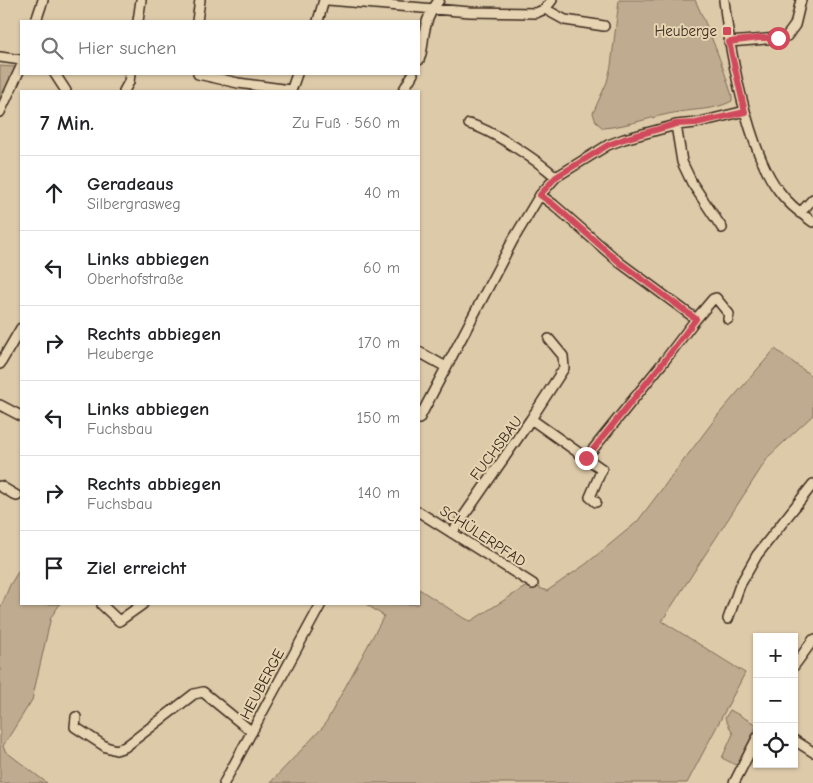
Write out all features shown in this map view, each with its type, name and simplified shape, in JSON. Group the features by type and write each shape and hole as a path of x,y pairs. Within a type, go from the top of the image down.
{"street":[{"path":"36,20 43,0"},
{"path":"138,20 141,0"},
{"path":"197,20 200,0"},
{"path":"318,20 326,0 436,4 470,12 536,13 545,9 552,0"},
{"path":"724,0 729,42 745,112 765,169 778,190 813,222"},
{"path":"729,42 786,36 795,26 801,0"},
{"path":"420,58 423,51 426,24 436,4"},
{"path":"545,9 565,20 604,26"},
{"path":"0,57 20,60"},
{"path":"0,112 20,69"},
{"path":"57,75 65,90"},
{"path":"125,90 129,82 130,75"},
{"path":"202,75 238,83 290,90 297,75"},
{"path":"404,90 412,75"},
{"path":"420,416 513,240 540,195 556,177 608,145 624,139 676,124 696,123 745,112"},
{"path":"469,124 480,127 543,165 556,177"},
{"path":"676,124 682,162 692,183 722,228"},
{"path":"540,195 619,262 696,319"},
{"path":"800,212 813,199"},
{"path":"586,458 713,299 716,298 729,314 728,319"},
{"path":"0,364 20,331"},
{"path":"531,419 564,368 563,356 549,339"},
{"path":"420,353 446,367"},
{"path":"0,405 20,415"},
{"name":"FUCHSBAU","path":"452,533 531,419 602,469 590,497 596,502"},
{"path":"728,619 740,585 757,555 813,484"},
{"path":"0,486 17,496"},
{"name":"SCHÜLERPFAD","path":"420,513 533,584"},
{"path":"102,605 118,621 142,605"},
{"name":"HEUBERGE","path":"229,781 252,732 320,605"},
{"path":"798,661 813,640"},
{"path":"76,717 75,727 106,747 116,750 125,747 194,694 204,692 252,732"},
{"path":"798,743 813,752"},
{"path":"734,783 753,746"}],"shaded area":[{"path":"619,0 695,0 720,60 732,101 713,108 669,114 613,127 603,128 596,122 593,113 607,82 611,66"},
{"path":"0,66 15,67 0,102"},
{"path":"775,349 813,377 813,415 769,456 662,621 745,673 687,783 270,783 324,726 384,616 368,605 420,605 420,590 471,621 530,584 547,591 586,564 637,522 718,415"},
{"path":"20,569 20,605 59,605 51,617 32,700 3,746 5,751 47,783 0,783 0,609 10,585"},
{"path":"730,710 753,723 753,734 738,766 722,758 733,734 725,718"}],"place":[{"name":"Heuberge","path":"727,31"}],"route":[{"path":"586,458 696,319 619,262 540,195 556,177 608,145 676,124 696,123 745,112 729,42 759,38 778,38"}]}
